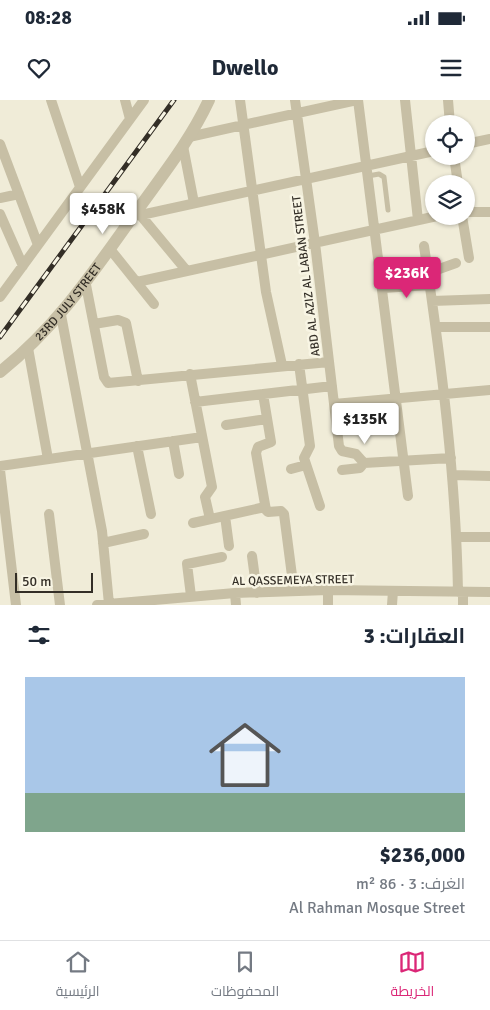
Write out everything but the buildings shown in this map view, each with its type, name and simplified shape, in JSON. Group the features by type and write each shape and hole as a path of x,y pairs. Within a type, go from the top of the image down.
{"street":[{"path":"51,100 80,187"},
{"path":"125,100 130,119"},
{"path":"0,297 144,100"},
{"name":"23RD JULY STREET","path":"0,372 28,348 61,315 86,284 110,249 139,213 186,141 209,100"},
{"path":"240,100 254,190 266,292 282,365"},
{"name":"ABD AL AZIZ AL LABAN STREET","path":"296,100 340,449 356,454 364,463"},
{"path":"194,203 186,141 244,125 357,100 398,399 408,496"},
{"path":"405,100 418,220"},
{"path":"448,100 449,115"},
{"path":"475,142 490,139"},
{"path":"0,144 38,245"},
{"path":"186,270 139,213 307,178 367,171 425,153"},
{"path":"0,198 19,194"},
{"path":"475,212 490,212"},
{"path":"0,214 23,266"},
{"path":"137,282 425,218"},
{"path":"464,225 469,258"},
{"path":"424,246 454,475 460,592 463,605"},
{"path":"110,249 154,304"},
{"path":"428,273 456,263"},
{"path":"86,284 105,381 111,384 190,374 329,362"},
{"path":"383,288 430,285"},
{"path":"432,301 490,299"},
{"path":"61,315 88,453 103,543 109,604"},
{"path":"94,324 118,320 126,323 138,381"},
{"path":"436,327 490,327"},
{"path":"28,348 48,459"},
{"path":"299,364 310,446 304,454 320,506"},
{"path":"190,374 212,487 205,497 210,519"},
{"path":"195,402 332,386"},
{"path":"334,404 490,390"},
{"path":"263,394 271,442 256,449 265,507 268,512 280,511 284,514 294,591"},
{"path":"226,425 267,419"},
{"path":"0,466 202,437"},
{"path":"172,441 179,474"},
{"path":"137,446 151,514"},
{"path":"342,470 358,469 363,467 364,463 452,458"},
{"path":"291,470 306,465"},
{"path":"0,470 16,605"},
{"path":"454,475 490,476"},
{"path":"193,523 265,507"},
{"path":"49,514 60,605"},
{"path":"225,516 229,546"},
{"path":"103,543 144,534"},
{"path":"457,537 490,537"},
{"path":"252,556 257,593"},
{"path":"186,599 187,564 222,557"},
{"path":"328,590 328,605"},
{"name":"AL QASSEMEYA STREET","path":"97,605 133,604 236,593 294,591 490,592"},
{"path":"392,605 393,591"},
{"path":"236,593 236,605"}],"lane":[{"path":"367,171 384,177 388,210"}],"railway":[{"path":"0,337 174,100"}]}
